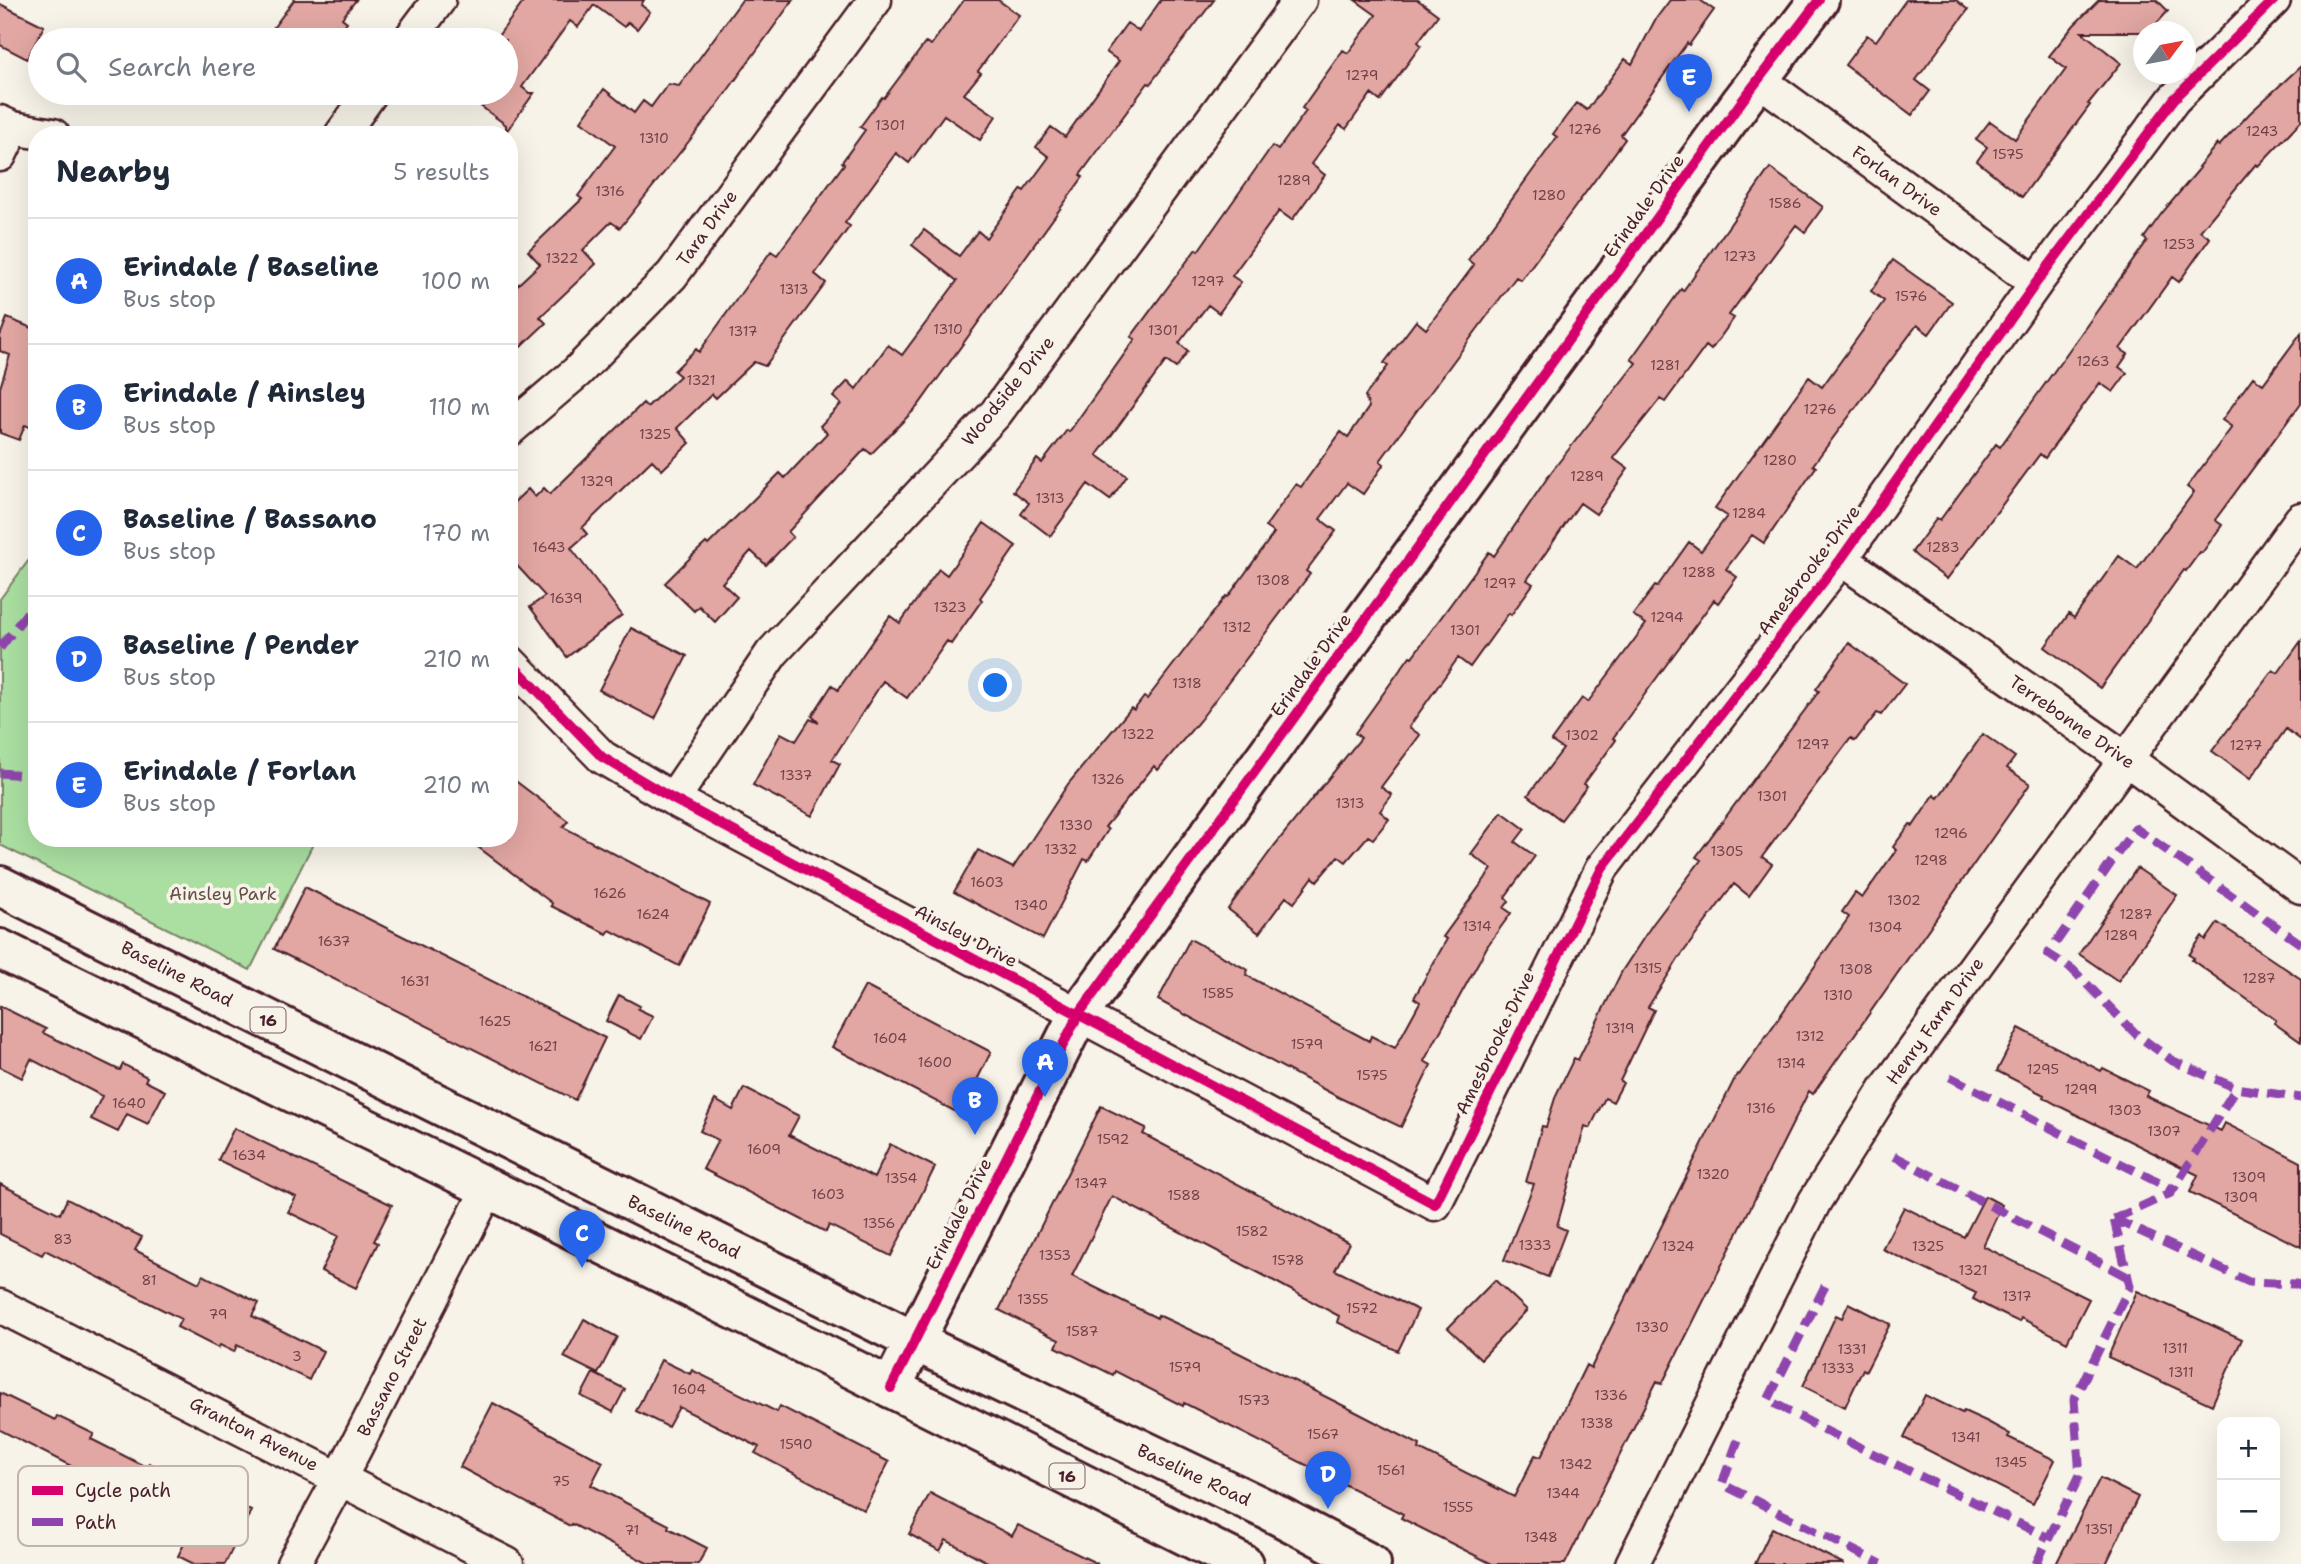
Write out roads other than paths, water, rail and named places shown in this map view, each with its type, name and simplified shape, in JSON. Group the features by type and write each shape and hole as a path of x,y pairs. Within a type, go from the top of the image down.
{"main road":[{"name":"Erindale Drive","path":"891,1388 1078,1015 1758,79 1819,0"},
{"name":"Baseline Road","path":"0,886 916,1342 1266,1509 1371,1564"},
{"name":"16","path":"0,949 1243,1564"}],"street":[{"path":"418,28 439,0"},
{"name":"Tara Drive","path":"518,422 577,372 672,275 875,0"},
{"name":"Woodside Drive","path":"673,799 772,653 996,413 1300,0"},
{"name":"Amesbrooke Drive","path":"1435,1203 1602,868 1841,559 2036,283 2174,99 2274,0"},
{"name":"Forlan Drive","path":"1758,79 2036,283"},
{"path":"347,126 362,105"},
{"path":"4,135 28,135"},
{"name":"Henry Farm Drive","path":"1632,1564 1815,1201 1885,1090 2301,519"},
{"name":"Terrebonne Drive","path":"1841,559 2126,759 2301,887"},
{"name":"Ainsley Drive","path":"518,670 602,757 673,799 1435,1203"},
{"name":"Bassano Street","path":"293,1564 488,1189"},
{"name":"Granton Avenue","path":"0,1306 506,1564"}],"place":[{"name":"Erindale / Forlan","path":"1689,112"},
{"name":"Erindale / Baseline","path":"1045,1097"},
{"name":"Erindale / Ainsley","path":"975,1135"},
{"name":"Baseline / Bassano","path":"582,1268"},
{"name":"Baseline / Pender","path":"1328,1509"}],"park label":[{"name":"Ainsley Park","path":"223,894"}]}
